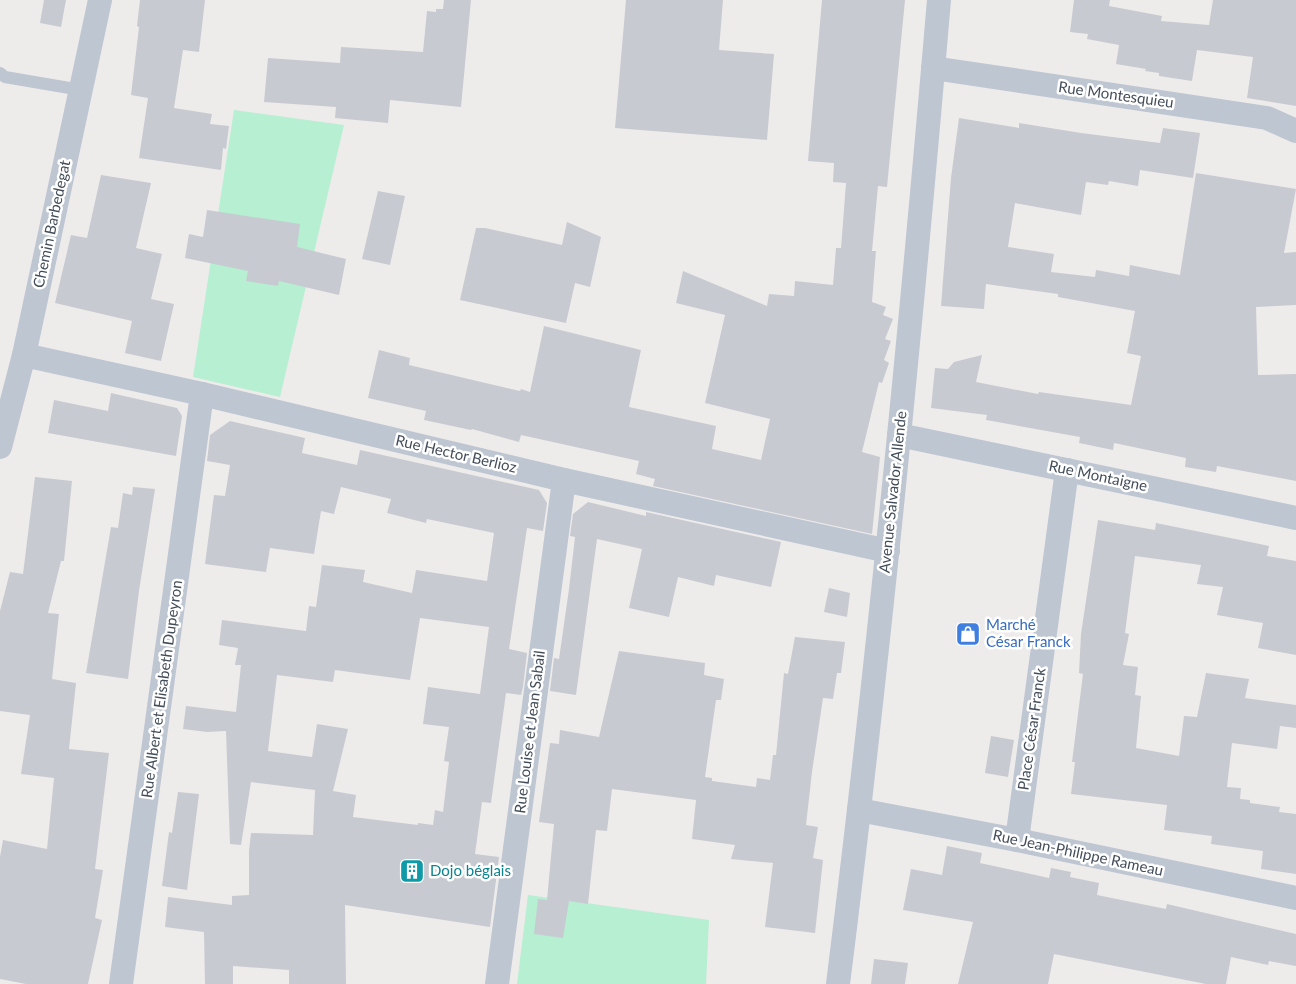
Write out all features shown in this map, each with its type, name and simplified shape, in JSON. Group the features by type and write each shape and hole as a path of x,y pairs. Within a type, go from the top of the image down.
{"street":[{"name":"Chemin Barbedegat","path":"0,447 24,355 100,0"},
{"name":"Avenue Salvador Allende","path":"838,984 888,551 939,0"},
{"name":"Rue Montesquieu","path":"933,68 1267,118 1296,131"},
{"name":"Rue Hector Berlioz","path":"24,355 202,394 564,480 888,551"},
{"name":"Rue Albert et Elisabeth Dupeyron","path":"121,984 202,394"},
{"name":"Rue Montaigne","path":"899,435 1296,518"},
{"name":"Place César Franck","path":"1017,840 1067,470"},
{"name":"Rue Louise et Jean Sabail","path":"497,984 564,480"},
{"name":"Rue Jean-Philippe Rameau","path":"859,810 1017,840 1296,898"}],"lane":[{"path":"0,73 5,77 81,90"}],"green space":[{"path":"234,110 344,125 280,397 193,377"},
{"path":"528,895 709,920 706,984 517,984"}],"building":[{"path":"44,0 66,0 61,27 40,23"},
{"path":"140,0 205,0 199,52 183,50 174,108 212,114 210,124 229,126 226,149 223,148 221,170 139,158 148,98 131,95 139,27 137,26"},
{"path":"444,0 471,0 461,107 390,100 388,123 335,118 336,107 264,102 268,58 340,63 341,47 423,52 427,11 436,12 436,9 443,9"},
{"path":"626,0 723,0 719,50 774,54 767,140 615,128"},
{"path":"822,0 905,0 887,187 878,186 872,251 876,251 872,302 886,307 883,315 893,319 885,339 891,341 884,360 889,363 882,383 879,382 862,452 880,457 872,534 653,486 655,479 636,474 639,461 521,435 519,442 472,429 424,420 426,411 368,398 379,350 410,358 409,365 530,392 544,326 641,350 629,407 716,426 712,449 761,460 770,419 705,403 725,315 676,303 683,271 767,306 769,294 794,296 795,281 833,285 836,248 841,248 846,183 833,182 834,163 808,161"},
{"path":"1074,0 1110,0 1109,6 1162,16 1161,21 1209,25 1213,0 1296,0 1296,106 1247,98 1253,57 1197,50 1192,81 1159,76 1159,73 1145,71 1146,69 1116,64 1119,45 1087,39 1088,34 1070,32"},
{"path":"959,118 1019,128 1019,123 1160,143 1163,128 1200,133 1193,178 1140,170 1138,186 1109,181 1108,185 1086,182 1081,215 1015,203 1008,247 1054,254 1051,272 1095,277 1096,270 1129,276 1130,265 1180,275 1196,173 1296,189 1284,253 1296,252 1296,305 1256,307 1258,375 1296,374 1296,481 1217,466 1216,472 1185,467 1186,458 1114,443 1113,450 1079,443 1080,437 986,420 987,415 931,408 935,368 948,369 954,362 982,355 976,382 1038,394 1039,392 1131,405 1141,356 1127,353 1135,311 1058,297 1058,294 986,284 984,309 941,306 951,178"},
{"path":"101,175 151,183 136,248 162,254 151,299 174,304 161,361 125,353 132,321 55,303 71,235 87,238"},
{"path":"378,191 405,196 390,265 362,259"},
{"path":"207,210 300,224 297,247 346,259 339,295 279,281 278,286 246,281 248,271 185,258 189,234 203,237"},
{"path":"567,222 601,237 590,287 575,283 566,323 460,300 476,228 485,228 562,245"},
{"path":"111,393 177,408 182,416 176,456 48,433 54,400 108,411"},
{"path":"230,421 305,438 302,453 357,465 360,450 539,490 547,503 543,531 527,528 509,649 527,653 523,687 521,695 506,693 491,803 482,802 475,854 499,857 490,927 345,905 346,984 289,984 289,970 233,966 233,984 205,984 204,932 165,927 168,897 232,905 232,896 249,895 251,833 313,835 315,790 251,782 241,845 230,844 226,731 207,732 183,729 186,706 236,712 241,665 235,665 238,648 219,645 222,620 306,631 309,606 316,607 322,565 365,570 363,582 412,593 416,570 487,581 494,533 427,519 426,523 387,513 391,499 341,487 334,514 321,511 314,554 270,548 266,572 205,564 214,495 225,496 230,465 207,461 210,435","holes":["420,618 489,627 480,694 428,687 423,724 449,727 444,761 449,762 443,812 435,810 433,825 353,817 356,795 333,791 348,729 317,724 312,757 268,751 277,675 333,682 335,670 410,680"]},
{"path":"35,477 72,481 64,561 61,561 48,613 59,614 52,679 76,683 69,749 109,753 95,869 103,870 95,918 102,920 88,984 26,984 0,979 0,857 3,840 47,849 54,778 21,774 30,715 0,711 0,611 10,572 23,574"},
{"path":"133,487 155,489 128,679 86,673 111,527 118,528 123,493 132,495"},
{"path":"588,502 646,516 646,512 781,542 771,587 716,575 714,586 678,577 669,617 629,608 642,549 597,539 576,695 550,691 554,658 559,659 569,589 575,537 570,536 573,514"},
{"path":"1098,520 1155,530 1156,523 1255,543 1269,546 1267,556 1296,561 1296,655 1258,648 1263,623 1217,615 1223,587 1197,584 1201,565 1135,556 1125,633 1129,634 1123,665 1138,667 1135,695 1141,696 1136,748 1179,756 1184,716 1197,717 1206,673 1249,679 1245,698 1296,705 1296,728 1280,726 1277,749 1232,743 1227,787 1241,788 1240,799 1250,800 1250,803 1280,807 1279,812 1296,814 1296,874 1261,869 1263,851 1211,844 1212,836 1164,830 1167,805 1071,794 1075,762 1072,762 1083,674 1079,673 1081,634"},
{"path":"829,588 850,593 847,617 824,612"},
{"path":"795,637 845,642 841,673 837,673 833,699 823,698 806,825 818,827 813,858 823,860 815,933 765,927 773,863 731,859 735,845 692,839 696,800 612,789 607,831 596,830 588,904 569,901 563,938 534,934 538,899 547,900 554,824 539,822 550,743 559,744 560,730 599,737 619,651 705,663 704,675 724,679 721,700 716,700 705,777 712,778 712,781 756,787 757,778 770,780 773,755 776,755 784,673 788,674"},
{"path":"991,736 1014,740 1008,777 985,773"},
{"path":"178,792 199,794 187,890 162,886 169,832 172,833"},
{"path":"947,846 982,853 980,863 1049,878 1051,868 1071,872 1070,877 1099,883 1097,895 1166,909 1167,904 1296,934 1296,966 1269,961 1268,965 1231,957 1226,984 1206,984 1054,954 1048,984 958,984 973,922 903,910 911,869 942,875"},
{"path":"874,959 908,963 905,984 871,984"}],"place":[{"name":"Marché César Franck","path":"968,634"},
{"name":"Dojo béglais","path":"412,871"}]}
